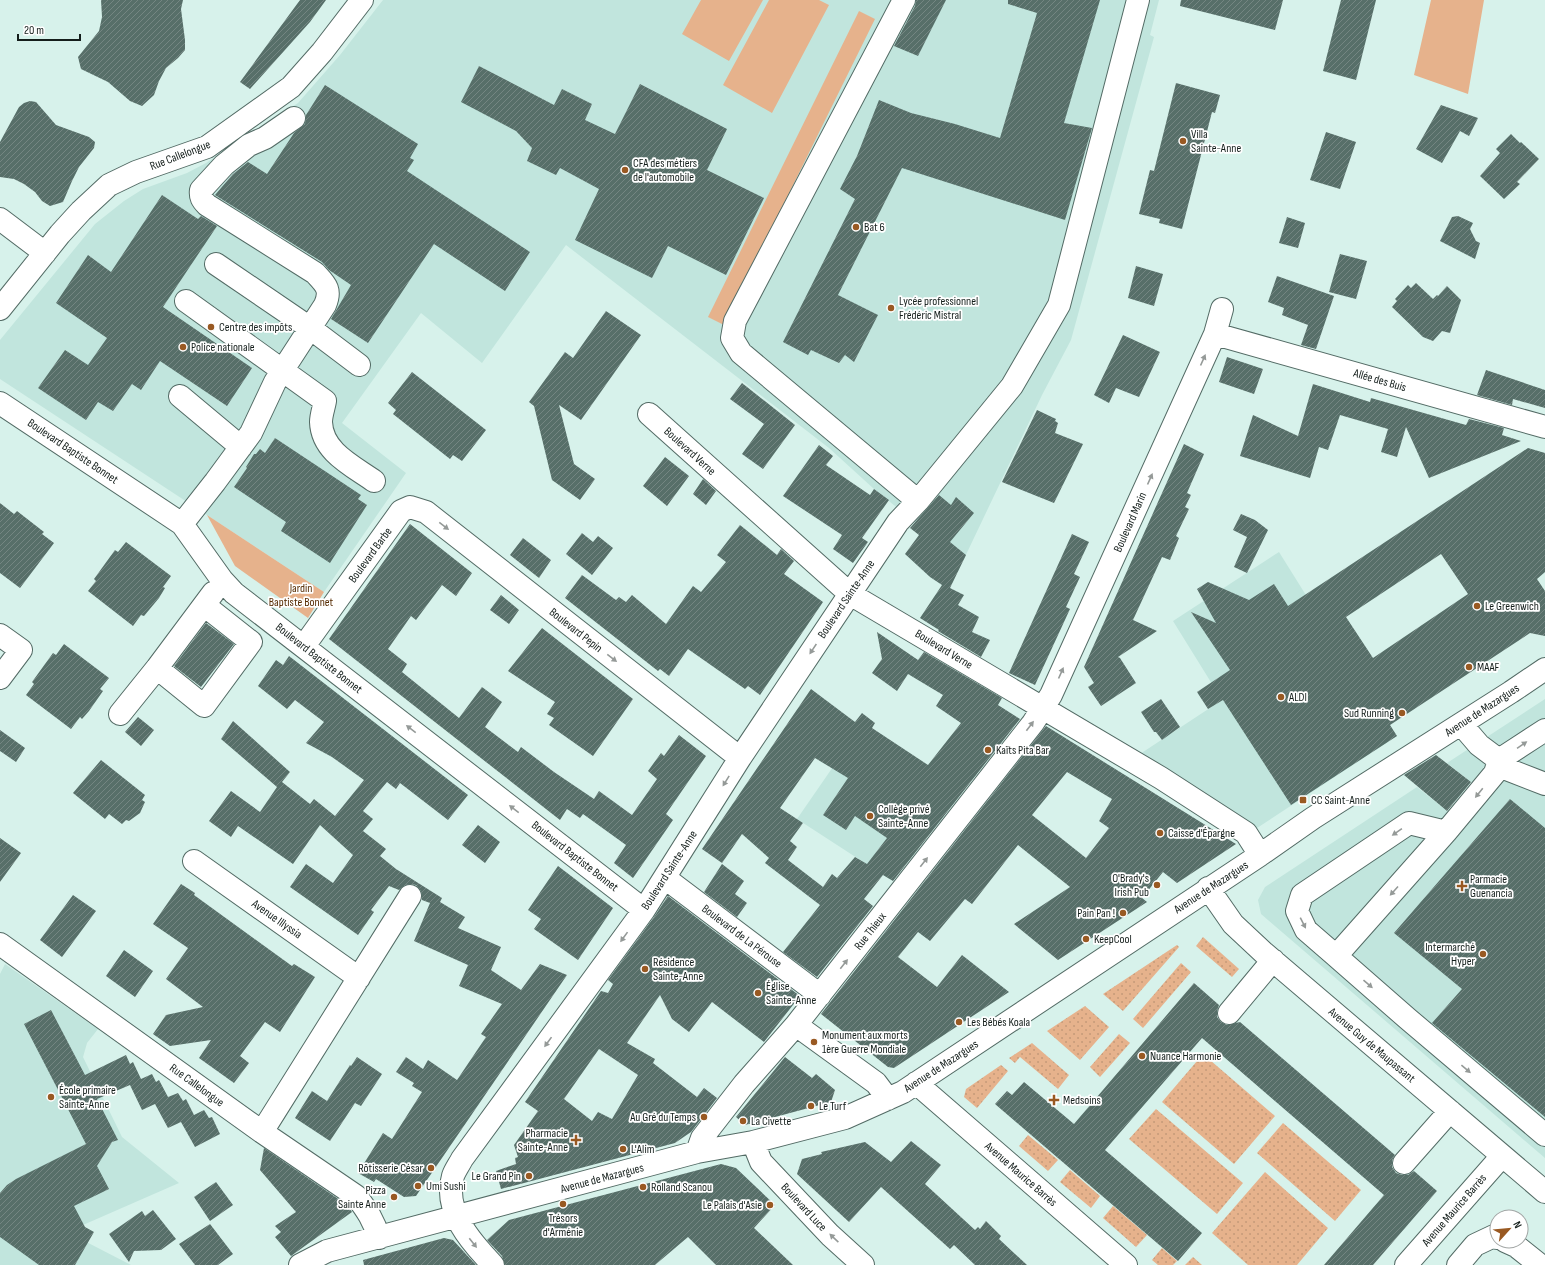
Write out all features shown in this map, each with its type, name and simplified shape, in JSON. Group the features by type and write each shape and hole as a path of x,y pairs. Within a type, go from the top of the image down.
{"street":[{"name":"Rue Callelongue","path":"0,309 60,234 81,211 109,185 136,172 207,147 291,87 322,52 362,0"},
{"path":"904,0 735,321 732,338 741,354 918,501"},
{"name":"Boulevard Sainte-Anne","path":"493,1265 472,1242 457,1218 451,1192 453,1175 462,1160 644,910 740,758 898,522 918,501 1012,386 1059,305 1138,0"},
{"path":"182,524 251,433 275,382 329,297 328,289 315,273 207,205 200,195 201,190 224,165 249,145 265,138 294,118"},
{"path":"0,219 45,253"},
{"path":"216,264 310,328 359,365"},
{"path":"186,301 325,401 321,421 323,435 335,454 374,481"},
{"name":"Boulevard Marin","path":"1043,708 1052,695 1215,334 1222,309"},
{"name":"Allée des Buis","path":"1215,334 1545,426"},
{"path":"180,396 241,447"},
{"name":"Boulevard Baptiste Bonnet","path":"0,403 182,524 222,580 234,593 644,910"},
{"name":"Boulevard Verne","path":"649,414 850,594 1161,778 1246,833 1260,855"},
{"name":"Boulevard Barbe","path":"304,646 401,511 410,507"},
{"name":"Boulevard Pepin","path":"410,507 426,512 740,758"},
{"path":"120,714 157,668 222,580"},
{"path":"157,668 204,706 251,642 204,605"},
{"path":"0,635 21,650 0,678"},
{"name":"Avenue de Mazargues","path":"300,1265 327,1251 457,1218 697,1152 753,1142 845,1118 888,1099 916,1083 1208,888 1260,855 1313,818 1545,669"},
{"name":"Rue Thieux","path":"697,1152 702,1138 744,1084 796,1025 820,995 1043,708"},
{"path":"1461,724 1479,745 1504,765 1545,784"},
{"path":"1336,956 1446,832 1495,773 1545,730"},
{"path":"1504,765 1545,769"},
{"path":"1446,832 1409,824 1302,896 1297,911 1306,930 1545,1135"},
{"name":"Avenue Illyssia","path":"194,861 359,978"},
{"name":"Boulevard de La Pérouse","path":"665,878 820,995"},
{"name":"Avenue Guy de Maupassant","path":"1208,888 1233,924 1272,960 1545,1192"},
{"path":"262,1132 410,896"},
{"name":"Rue Callelongue","path":"0,944 262,1132 356,1196 367,1210 375,1224 379,1238"},
{"path":"1228,1013 1272,960"},
{"path":"796,1025 876,1083 888,1099"},
{"name":"Avenue Maurice Barrès","path":"916,1083 1126,1265"},
{"path":"1404,1163 1450,1111"},
{"name":"Boulevard Luce","path":"753,1142 761,1162 830,1235 863,1265"},
{"name":"Avenue Maurice Barrès","path":"1406,1265 1502,1156"},
{"path":"1458,1265 1475,1245 1489,1238"},
{"path":"1520,1249 1540,1265"}],"shaded area":[{"path":"383,0 1159,0 1150,35 1154,37 1071,340 1042,395 963,561 874,489 829,448 566,245 482,363 421,313 342,423 406,473 324,592 0,379 0,340 95,224 124,201 143,189 187,173 206,163 298,103 340,55"},
{"path":"1279,552 1339,648 1397,736 1257,828 1140,754 1222,700 1173,621"},
{"path":"1545,699 1545,1158 1261,914 1258,900 1265,887 1417,787 1452,815 1475,785 1447,763"},
{"name":"Collège privé Sainte-Anne","path":"846,748 944,813 891,880 797,819"},
{"name":"École primaire Sainte-Anne","path":"5,964 98,1029 87,1043 83,1057 122,1137 179,1183 67,1232 131,1265 0,1265 0,974"}],"green space":[{"path":"701,0 763,0 729,61 682,34"},
{"path":"769,0 819,0 829,5 772,113 723,85"},
{"path":"1431,0 1484,0 1468,94 1414,75"},
{"path":"859,11 875,19 724,325 708,317"},
{"name":"Jardin Baptiste Bonnet","path":"207,515 324,592 308,618 235,566"},
{"path":"1203,937 1239,969 1232,977 1196,946"},
{"path":"1177,945 1179,947 1123,1011 1103,994"},
{"path":"1181,963 1191,972 1143,1028 1133,1019"},
{"path":"1085,1006 1109,1027 1080,1060 1047,1031"},
{"path":"1119,1034 1130,1043 1100,1077 1090,1067"},
{"path":"1032,1043 1069,1075 1058,1089 1020,1057 1015,1063 1009,1058"},
{"path":"1203,1054 1275,1116 1234,1164 1162,1102"},
{"path":"1001,1065 1008,1071 977,1108 964,1097 966,1089"},
{"path":"1156,1109 1243,1183 1217,1214 1129,1139"},
{"path":"1283,1123 1361,1190 1335,1221 1257,1153"},
{"path":"1028,1135 1058,1160 1048,1171 1019,1146"},
{"path":"1070,1170 1100,1196 1091,1208 1060,1182"},
{"path":"1265,1172 1328,1228 1297,1265 1248,1265 1212,1233"},
{"path":"1113,1206 1147,1235 1136,1247 1103,1218"},
{"path":"1162,1248 1177,1261 1173,1265 1158,1265 1152,1260"},
{"path":"1193,1257 1202,1265 1185,1265"}],"building":[{"path":"101,0 183,0 181,9 185,50 166,68 154,95 142,106 130,101 108,82 81,69 78,57 99,31 102,17"},
{"path":"300,0 326,0 310,22 250,89 240,82"},
{"path":"916,0 946,0 918,56 894,46 915,6"},
{"path":"1008,0 1100,0 1064,123 1092,128 1065,220 902,168 838,295 878,315 854,362 845,355 839,363 811,350 808,355 783,342 855,199 840,189 857,156 879,100 911,113 955,124 1000,138 1037,13 1008,4"},
{"path":"1181,0 1283,0 1275,30 1180,6"},
{"path":"1341,0 1376,0 1356,80 1323,71"},
{"path":"479,66 554,105 562,89 592,104 585,120 615,134 640,84 727,129 707,170 764,198 726,275 668,246 652,278 575,240 599,189 560,168 556,175 527,161 532,148 516,131 461,102"},
{"name":"Villa Sainte-Anne","path":"1176,83 1220,95 1215,113 1212,112 1182,229 1159,223 1160,219 1139,214 1150,170 1154,171"},
{"path":"325,85 418,144 410,158 414,160 407,171 530,252 505,291 434,244 368,343 331,319 351,285 329,270 322,262 215,195 233,174 248,162 267,174 294,133 305,124 306,115"},
{"path":"30,101 36,102 56,125 89,137 95,142 94,148 79,167 63,202 50,206 42,201 35,192 24,184 14,179 0,177 0,142 19,107"},
{"path":"1441,105 1478,118 1469,136 1460,131 1442,163 1416,149"},
{"path":"1326,132 1356,142 1340,189 1310,180"},
{"path":"1511,134 1539,159 1517,182 1520,184 1504,199 1480,176 1500,153 1496,149"},
{"path":"162,195 198,219 201,216 217,226 163,307 252,368 227,406 160,361 141,390 132,384 113,411 98,402 86,420 38,388 65,350 88,365 107,338 56,303 88,255 111,272"},
{"path":"1458,216 1473,223 1470,229 1476,241 1480,243 1475,259 1440,241 1452,217"},
{"path":"1287,217 1305,223 1298,248 1279,243"},
{"path":"1340,254 1367,261 1356,299 1329,292"},
{"path":"1136,266 1163,274 1154,306 1128,298"},
{"path":"1277,276 1334,296 1316,349 1301,345 1308,325 1282,315 1284,308 1268,302"},
{"path":"1416,283 1433,299 1437,295 1438,296 1447,286 1461,300 1450,333 1442,331 1433,341 1423,337 1392,307 1397,301 1395,299 1408,285 1411,288"},
{"path":"606,311 641,335 581,420 559,405 574,464 595,479 580,500 552,480 534,406 529,402 565,352 573,358"},
{"path":"1123,335 1160,352 1139,397 1116,388 1109,403 1094,395"},
{"path":"1227,357 1263,369 1254,394 1219,382"},
{"path":"1486,370 1545,390 1545,408 1513,399 1512,405 1477,395"},
{"path":"412,372 486,430 462,461 453,455 450,459 393,414 396,410 388,403"},
{"path":"742,383 795,425 763,469 742,454 764,424 730,399"},
{"path":"1313,384 1370,402 1371,398 1466,425 1469,419 1504,428 1502,435 1521,441 1429,478 1406,427 1397,457 1381,452 1388,429 1340,415 1328,450 1319,447 1310,478 1240,456 1253,415 1298,436"},
{"path":"1037,410 1056,419 1055,421 1058,423 1055,433 1083,444 1054,503 1002,482"},
{"path":"275,438 361,495 358,499 367,505 330,563 281,531 286,522 234,487 247,468 246,467 254,454 256,454 260,449 265,453"},
{"path":"1184,444 1204,454 1187,493 1191,495 1185,507 1189,509 1176,536 1179,538 1170,560 1162,557 1133,620 1157,631 1118,657 1136,683 1101,706 1088,687 1094,683 1084,667"},
{"path":"819,445 833,456 826,465 870,495 874,489 889,500 862,538 868,542 853,563 833,549 842,535 783,496"},
{"path":"1528,448 1545,453 1545,572 1537,579 1545,591 1545,636 1530,633 1390,725 1397,736 1291,805 1223,700 1208,709 1197,692 1230,670 1191,612 1216,623 1197,589 1208,582 1249,600 1274,584 1288,606","holes":["1441,554 1468,594 1373,658 1346,617"]},
{"path":"665,457 689,476 667,506 643,486"},
{"path":"703,479 716,491 706,505 693,494"},
{"path":"939,495 951,505 956,497 974,513 950,542 966,555 950,588 964,595 958,605 979,617 972,632 990,640 981,657 938,631 939,630 920,618 942,585 930,577 905,554 919,535 910,528"},
{"path":"0,503 14,514 17,511 44,532 42,534 54,543 20,588 0,573"},
{"path":"1241,514 1255,520 1268,530 1247,573 1234,567 1247,537 1233,530"},
{"path":"410,524 472,573 456,596 442,585 416,620 411,616 388,649 407,664 402,672 459,718 482,687 502,702 485,727 518,752 521,747 554,772 594,799 599,791 632,815 657,779 648,771 661,753 664,756 679,735 706,756 666,814 673,820 633,878 614,863 626,845 583,814 580,818 567,809 560,820 329,639"},
{"path":"740,525 777,555 781,549 794,561 784,574 823,602 760,695 748,686 745,689 688,649 669,676 660,669 658,671 565,598 582,575 616,600 619,597 626,602 632,595 666,624 693,586 701,592 726,562 717,555"},
{"path":"582,533 593,542 598,536 613,548 592,575 566,554"},
{"path":"1072,534 1089,542 1074,574 1080,577 1066,607 1070,609 1035,685 1009,673"},
{"path":"523,538 551,560 539,578 510,555"},
{"path":"126,542 171,576 163,587 165,588 159,598 144,616 141,615 133,626 88,591 96,581 94,579 115,550 118,552"},
{"path":"501,595 519,610 509,624 490,610"},
{"path":"206,623 234,644 201,687 174,666"},
{"path":"542,628 633,699 593,756 549,725 554,718 547,714 555,702 508,671"},
{"path":"877,632 918,660 924,652 1002,698 998,705 1020,719 893,881 883,875 864,899 873,906 817,977 783,952 820,905 765,863 769,858 742,834 722,863 702,849 811,689 855,722 862,713 875,723 872,728 928,765 961,723 936,706 943,695 908,674 897,691 872,673 882,659","holes":["815,758 848,778 823,815 846,830 855,816 887,838 867,864 855,857 837,878 832,874 823,887 788,860 797,847 790,841 803,823 780,808"]},
{"path":"64,644 109,678 100,689 103,691 89,711 82,719 80,717 71,729 26,695 34,684 32,682 53,653 56,655"},
{"path":"289,656 468,795 448,820 400,783 396,789 387,782 363,811 373,819 363,831 386,849 380,856 396,869 442,898 440,902 465,917 458,928 501,947 491,970 521,990 540,964 567,975 416,1196 404,1197 376,1179 374,1182 358,1173 383,1133 392,1139 422,1092 412,1086 414,1083 396,1072 406,1057 423,1069 428,1060 457,1080 486,1037 481,1034 502,1004 459,986 468,965 414,941 430,903 422,900 421,891 416,885 405,885 399,890 389,886 371,910 374,912 358,935 290,887 306,864 333,883 353,855 320,825 293,864 238,826 231,837 209,821 231,791 260,812 277,787 221,739 233,721 290,772 282,782 310,804 314,799 335,816 364,780 332,757 306,743 324,722 295,700 287,709 258,686 276,660 283,665"},
{"path":"1161,699 1180,727 1162,740 1156,732 1154,732 1141,712"},
{"path":"138,717 154,730 141,746 125,732"},
{"path":"1046,726 1236,844 1177,883 1163,872 1142,898 1147,902 1058,960 1014,924 1070,887 1018,845 972,904 965,899 930,941 918,932 898,957 937,987 962,955 1009,992 894,1068 888,1067 821,1014","holes":["1067,772 1112,799 1099,821 1109,828 1086,858 1032,815"]},
{"path":"0,730 25,748 16,762 0,751"},
{"path":"1436,755 1471,782 1447,811 1404,775"},
{"path":"101,760 145,795 142,800 145,802 140,813 129,821 126,820 122,824 109,814 105,819 73,793"},
{"name":"Intermarché Hyper","path":"1510,799 1545,828 1545,1117 1432,1023 1462,989 1394,933"},
{"path":"478,825 500,842 485,863 462,845"},
{"path":"0,838 21,853 0,882"},
{"path":"722,864 744,881 735,894 747,903 737,917 704,892"},
{"path":"558,866 613,908 578,960 534,929 541,919 528,910"},
{"path":"181,884 292,966 294,964 315,977 280,1032 265,1022 240,1056 249,1063 234,1083 199,1058 211,1040 170,1046 153,1034 166,1015 203,1007 166,979 188,948 153,924"},
{"path":"73,895 96,911 62,957 40,940"},
{"path":"668,896 800,996 764,1042 712,1002 689,1032 672,1019 660,995 627,1043 655,1059 653,1063 697,1097 704,1088 717,1098 691,1132 675,1143 501,1189 496,1171 516,1164 515,1158 518,1157 514,1145 538,1111 525,1102 601,991 608,993 613,984 608,980","holes":["599,1049 638,1075 612,1119 598,1112 592,1121 564,1099"]},
{"path":"124,950 153,971 135,997 106,976"},
{"path":"1194,983 1219,1005 1217,1017 1221,1022 1227,1025 1240,1022 1395,1155 1392,1160 1392,1167 1396,1173 1408,1175 1414,1171 1437,1191 1373,1265 1324,1265 1384,1195 1202,1038 1105,1150 1202,1233 1178,1261 995,1104 1007,1091 1012,1095 1024,1082 1074,1124"},
{"path":"51,1010 85,1075 126,1055 130,1064 133,1062 141,1079 152,1074 156,1082 159,1080 168,1097 178,1093 183,1101 186,1099 194,1115 204,1110 209,1118 212,1117 220,1134 195,1147 181,1122 168,1128 155,1104 142,1110 130,1085 97,1099 118,1140 112,1142 97,1166 109,1189 74,1206 85,1227 94,1232 75,1265 39,1265 0,1237 0,1193 7,1185 86,1144 24,1024"},
{"path":"357,1057 382,1074 361,1106 355,1103 330,1141 295,1118 312,1091 327,1101 350,1065 351,1066"},
{"path":"785,1057 812,1078 816,1074 835,1090 831,1102 745,1125 736,1117"},
{"path":"911,1141 941,1165 925,1184 975,1230 978,1227 980,1229 986,1221 1001,1236 999,1239 1027,1265 975,1265 954,1245 950,1249 881,1187 849,1222 797,1174 802,1159 822,1154 821,1152 865,1142 891,1162"},
{"path":"264,1148 347,1205 352,1212 291,1256 275,1237 281,1232 275,1226 296,1212 260,1170"},
{"path":"721,1164 736,1168 775,1205 754,1228 793,1265 716,1265 688,1237 655,1265 505,1265 502,1256 487,1240 509,1220"},
{"path":"216,1182 233,1205 210,1221 194,1197"},
{"path":"153,1210 176,1239 161,1250 134,1251 129,1262 109,1234 142,1211 145,1216"},
{"path":"210,1224 233,1254 218,1265 195,1265 179,1244"},
{"path":"444,1238 453,1240 476,1265 364,1265 363,1260"}],"place":[{"name":"Villa Sainte-Anne","path":"1183,141"},
{"name":"CFA des métiers de l'automobile","path":"625,170"},
{"name":"Bat 6","path":"856,227"},
{"name":"Lycée professionnel Frédéric Mistral","path":"891,308"},
{"name":"Centre des impôts","path":"211,327"},
{"name":"Police nationale","path":"183,347"},
{"name":"Le Greenwich","path":"1477,606"},
{"name":"MAAF","path":"1469,667"},
{"name":"ALDI","path":"1281,697"},
{"name":"Sud Running","path":"1402,713"},
{"name":"Kaïts Pita Bar","path":"988,750"},
{"name":"CC Saint-Anne","path":"1303,800"},
{"name":"Collège privé Sainte-Anne","path":"870,816"},
{"name":"Caisse d'Épargne","path":"1160,833"},
{"name":"O'Brady's Irish Pub","path":"1157,885"},
{"name":"Parmacie Guenancia","path":"1462,886"},
{"name":"Pain Pan !","path":"1123,913"},
{"name":"KeepCool","path":"1086,939"},
{"name":"Intermarché Hyper","path":"1483,954"},
{"name":"Résidence Sainte-Anne","path":"645,969"},
{"name":"Église Sainte-Anne","path":"758,993"},
{"name":"Les Bébés Koala","path":"959,1022"},
{"name":"Monument aux morts 1ère Guerre Mondiale","path":"814,1042"},
{"name":"Nuance Harmonie","path":"1142,1056"},
{"name":"École primaire Sainte-Anne","path":"51,1097"},
{"name":"Medsoins","path":"1054,1100"},
{"name":"Le Turf","path":"811,1106"},
{"name":"Au Gré du Temps","path":"704,1117"},
{"name":"La Civette","path":"743,1121"},
{"name":"Pharmacie Sainte-Anne","path":"576,1140"},
{"name":"L'Alim","path":"623,1149"},
{"name":"Rôtisserie César","path":"431,1168"},
{"name":"Le Grand Pin","path":"529,1176"},
{"name":"Umi Sushi","path":"418,1186"},
{"name":"Rolland Scanou","path":"643,1187"},
{"name":"Pizza Sainte Anne","path":"394,1197"},
{"name":"Trésors d'Arménie","path":"563,1204"},
{"name":"Le Palais d'Asie","path":"770,1205"}]}
